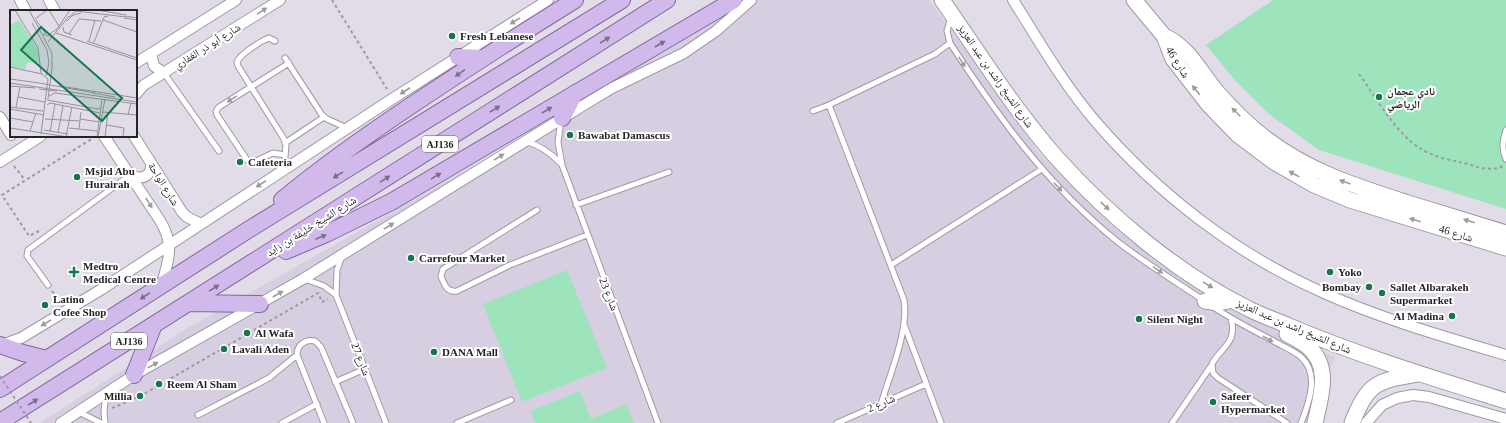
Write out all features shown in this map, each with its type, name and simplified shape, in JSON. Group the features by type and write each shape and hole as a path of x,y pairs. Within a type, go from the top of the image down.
{"main road":[{"path":"248,230 279,202 328,163 483,58 575,0"},
{"name":"شارع الشيخ خليفة بن زايد","path":"0,422 667,0"},
{"path":"258,260 293,248 326,234 391,202 734,0"},
{"name":"شارع الشيخ راشد بن عبد العزيز","path":"942,0 1011,102 1033,130 1080,183 1132,231 1188,274 1250,309 1335,345 1506,401"},
{"path":"1134,0 1164,36"},
{"name":"AJ136","path":"0,389 248,230 616,4"},
{"name":"شارع 46","path":"1164,36 1175,42 1184,50 1218,93 1248,124 1282,150 1300,161 1319,171 1359,187 1506,233"},
{"name":"شارع 46","path":"1164,36 1173,59 1208,104 1238,135 1274,162 1314,185 1350,200 1506,248"},
{"path":"458,57 483,58"},
{"path":"562,118 575,93"},
{"path":"1205,301 1219,303 1232,300"},
{"path":"190,303 260,304"},
{"path":"1250,309 1305,344 1316,355 1323,373 1323,384 1315,423"},
{"path":"134,375 152,327"},
{"path":"0,345 47,359"},
{"path":"1352,423 1365,395 1372,388 1389,379 1420,373"}],"street":[{"path":"20,0 25,10"},
{"path":"48,0 54,10"},
{"name":"شارع أبو ذر الغفاري","path":"137,63 236,0"},
{"name":"شارع أبو ذر الغفاري","path":"137,93 144,85 280,0"},
{"path":"0,345 7,344 21,338 66,311 392,99 548,0"},
{"path":"61,423 134,375 303,279 612,88 684,54 716,31 751,0"},
{"path":"1013,0 1063,78 1095,121 1113,142 1149,177 1211,227 1261,260 1323,293 1388,318 1506,355"},
{"path":"151,54 154,66 164,73"},
{"path":"0,117 10,133"},
{"path":"12,137 20,149"},
{"path":"0,162 39,137"},
{"name":"شارع الواحة","path":"105,137 163,225 169,245 169,255 161,286"},
{"name":"شارع الواحة","path":"135,137 182,212 201,224"},
{"path":"130,175 140,178 146,176 151,168 150,162"},
{"path":"1366,423 1382,405 1397,398 1413,395 1429,397 1506,419"}],"lane":[{"path":"952,14 949,19 947,31 950,43 997,114 1042,170 1080,209 1118,242 1138,256 1231,318 1296,353 1306,363 1309,368 1311,389 1310,398 1301,423"},
{"path":"275,41 269,38 242,55 238,59 238,66 285,143 284,169"},
{"path":"813,112 935,54 950,43"},
{"path":"285,58 324,117 348,128"},
{"path":"285,155 273,152 254,162 247,160 216,113 219,107 289,63"},
{"path":"164,73 219,151"},
{"path":"829,105 891,265 906,308 905,327 881,404"},
{"path":"285,143 324,117"},
{"name":"شارع 23","path":"562,118 558,142 562,166 658,423"},
{"path":"1506,130 1502,143 1506,159"},
{"name":"شارع 23","path":"524,141 541,147 549,152 562,166"},
{"path":"891,265 1042,170"},
{"path":"576,205 668,172"},
{"path":"48,285 27,256 28,250 130,175"},
{"path":"537,210 443,269 441,276 447,289 453,292 457,291 510,265 587,235"},
{"name":"شارع 27","path":"343,254 337,270 336,295 386,423"},
{"path":"303,279 324,286 336,295"},
{"path":"1172,423 1211,366 1213,360 1227,346 1233,328 1231,318"},
{"path":"905,327 941,423"},
{"path":"324,423 297,355 299,346 310,340 318,343 321,347 352,423"},
{"path":"198,415 269,378 297,355"},
{"path":"1211,366 1215,376 1286,423"},
{"path":"335,382 365,369"},
{"name":"شارع 2","path":"837,423 926,384"},
{"path":"105,423 104,411 106,394"},
{"path":"457,423 511,400"},
{"path":"282,423 317,404"},
{"path":"79,412 101,423"}],"path":[{"path":"332,0 392,99"},
{"path":"1359,74 1403,135 1421,149 1438,157 1480,168 1501,168 1506,165"},
{"path":"51,233 46,227 29,236 2,195 93,138"},
{"path":"48,285 66,311"},
{"path":"104,411 132,400 151,390 318,293 322,302 336,295"},
{"path":"0,376 31,423"}],"shaded area":[{"path":"746,0 929,0 990,81 1039,153 1119,232 1230,306 1335,357 1307,423 40,423 186,329 535,131"}],"green space":[{"name":"نادي عجمان الرياضي","path":"1273,0 1506,0 1506,209 1319,150 1269,114 1234,79 1206,45"},
{"path":"567,270 607,368 522,402 483,304"},
{"path":"580,391 591,419 626,404 634,423 535,423 530,411"}],"place":[{"name":"Fresh Lebanese","path":"452,36"},
{"name":"نادي عجمان الرياضي","path":"1379,97"},
{"name":"Bawabat Damascus","path":"570,135"},
{"name":"Cafeteria","path":"240,162"},
{"name":"Msjid Abu Hurairah","path":"77,177"},
{"name":"Carrefour Market","path":"411,258"},
{"name":"Medtro Medical Centre","path":"74,272"},
{"name":"Yoko","path":"1330,272"},
{"name":"Bombay","path":"1369,287"},
{"name":"Sallet Albarakeh Supermarket","path":"1382,293"},
{"name":"Latino Cofee Shop","path":"45,305"},
{"name":"Al Madina","path":"1452,316"},
{"name":"Silent Night","path":"1139,319"},
{"name":"Al Wafa","path":"247,333"},
{"name":"Lavali Aden","path":"224,349"},
{"name":"DANA Mall","path":"434,352"},
{"name":"Reem Al Sham","path":"159,384"},
{"name":"Millia","path":"140,396"},
{"name":"Safeer Hypermarket","path":"1213,402"}]}
